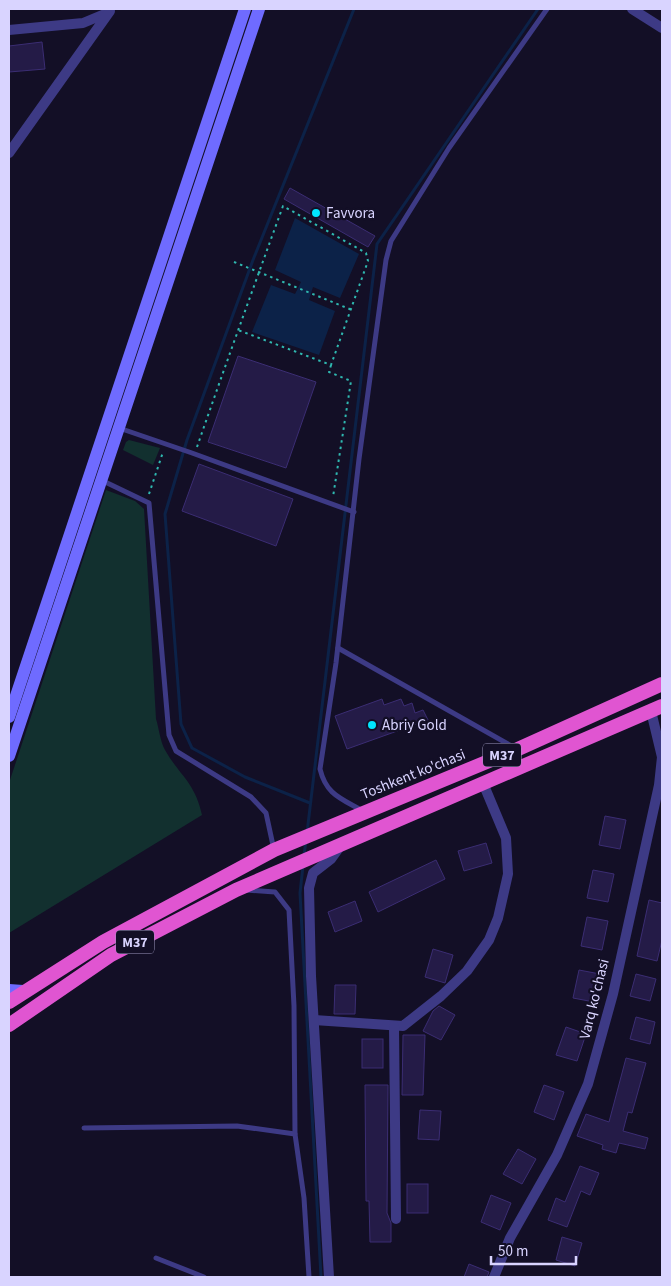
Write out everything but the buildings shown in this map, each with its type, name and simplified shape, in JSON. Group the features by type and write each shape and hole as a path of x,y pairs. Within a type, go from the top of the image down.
{"highway":[{"name":"Toshkent ko'chasi","path":"274,850 518,749 662,684"},
{"name":"M37","path":"9,1025 111,955 236,890 657,709"},
{"name":"M37","path":"9,1002 102,942 274,850"}],"main road":[{"path":"9,717 245,9"},
{"path":"9,756 259,9"},
{"path":"9,990 23,992"}],"street":[{"path":"632,9 662,28"},
{"path":"9,30 83,23 111,10"},
{"path":"9,152 111,10"},
{"name":"Varq ko'chasi","path":"494,1277 510,1238 557,1155 588,1084 613,994 659,785 662,757 657,709"},
{"path":"314,1020 403,1026 418,1016 467,971 489,940 498,918 508,874 506,838 483,783"},
{"path":"329,1277 314,1020 309,888 313,874 331,860 343,843"},
{"path":"394,1026 396,1219"}],"lane":[{"path":"364,812 334,795 324,783 320,769 338,648 386,260 391,241 449,148 547,9"},
{"path":"118,428 194,453 354,512"},
{"path":"101,480 149,503 169,735 176,751 251,797 266,813 274,850"},
{"path":"338,648 518,749"},
{"path":"236,890 275,892 289,910 294,1006 295,1134 304,1198 309,1277"},
{"path":"84,1128 237,1126 295,1134"},
{"path":"156,1258 204,1277"}],"path":[{"path":"194,453 283,206 366,253 368,261 329,372 351,381 332,504"},
{"path":"234,262 352,310"},
{"path":"238,330 332,365"},
{"path":"146,502 166,444"}],"green space":[{"path":"129,440 160,448 153,465 123,450 126,442"},
{"path":"106,490 135,501 144,509 156,719 165,750 195,794 202,815 9,933 9,783"}],"water":[{"path":"295,218 359,254 340,298 313,287 309,300 335,311 319,355 252,332 271,285 295,294 301,282 275,270"}],"waterway":[{"path":"310,803 245,777 192,748 181,724 165,514 187,440 253,260 354,9"},
{"path":"307,833 377,244 538,9"},
{"path":"304,855 306,841"},
{"path":"303,866 300,893 321,1277"}],"place":[{"name":"Favvora","path":"316,213"},
{"name":"Abriy Gold","path":"372,725"}]}
